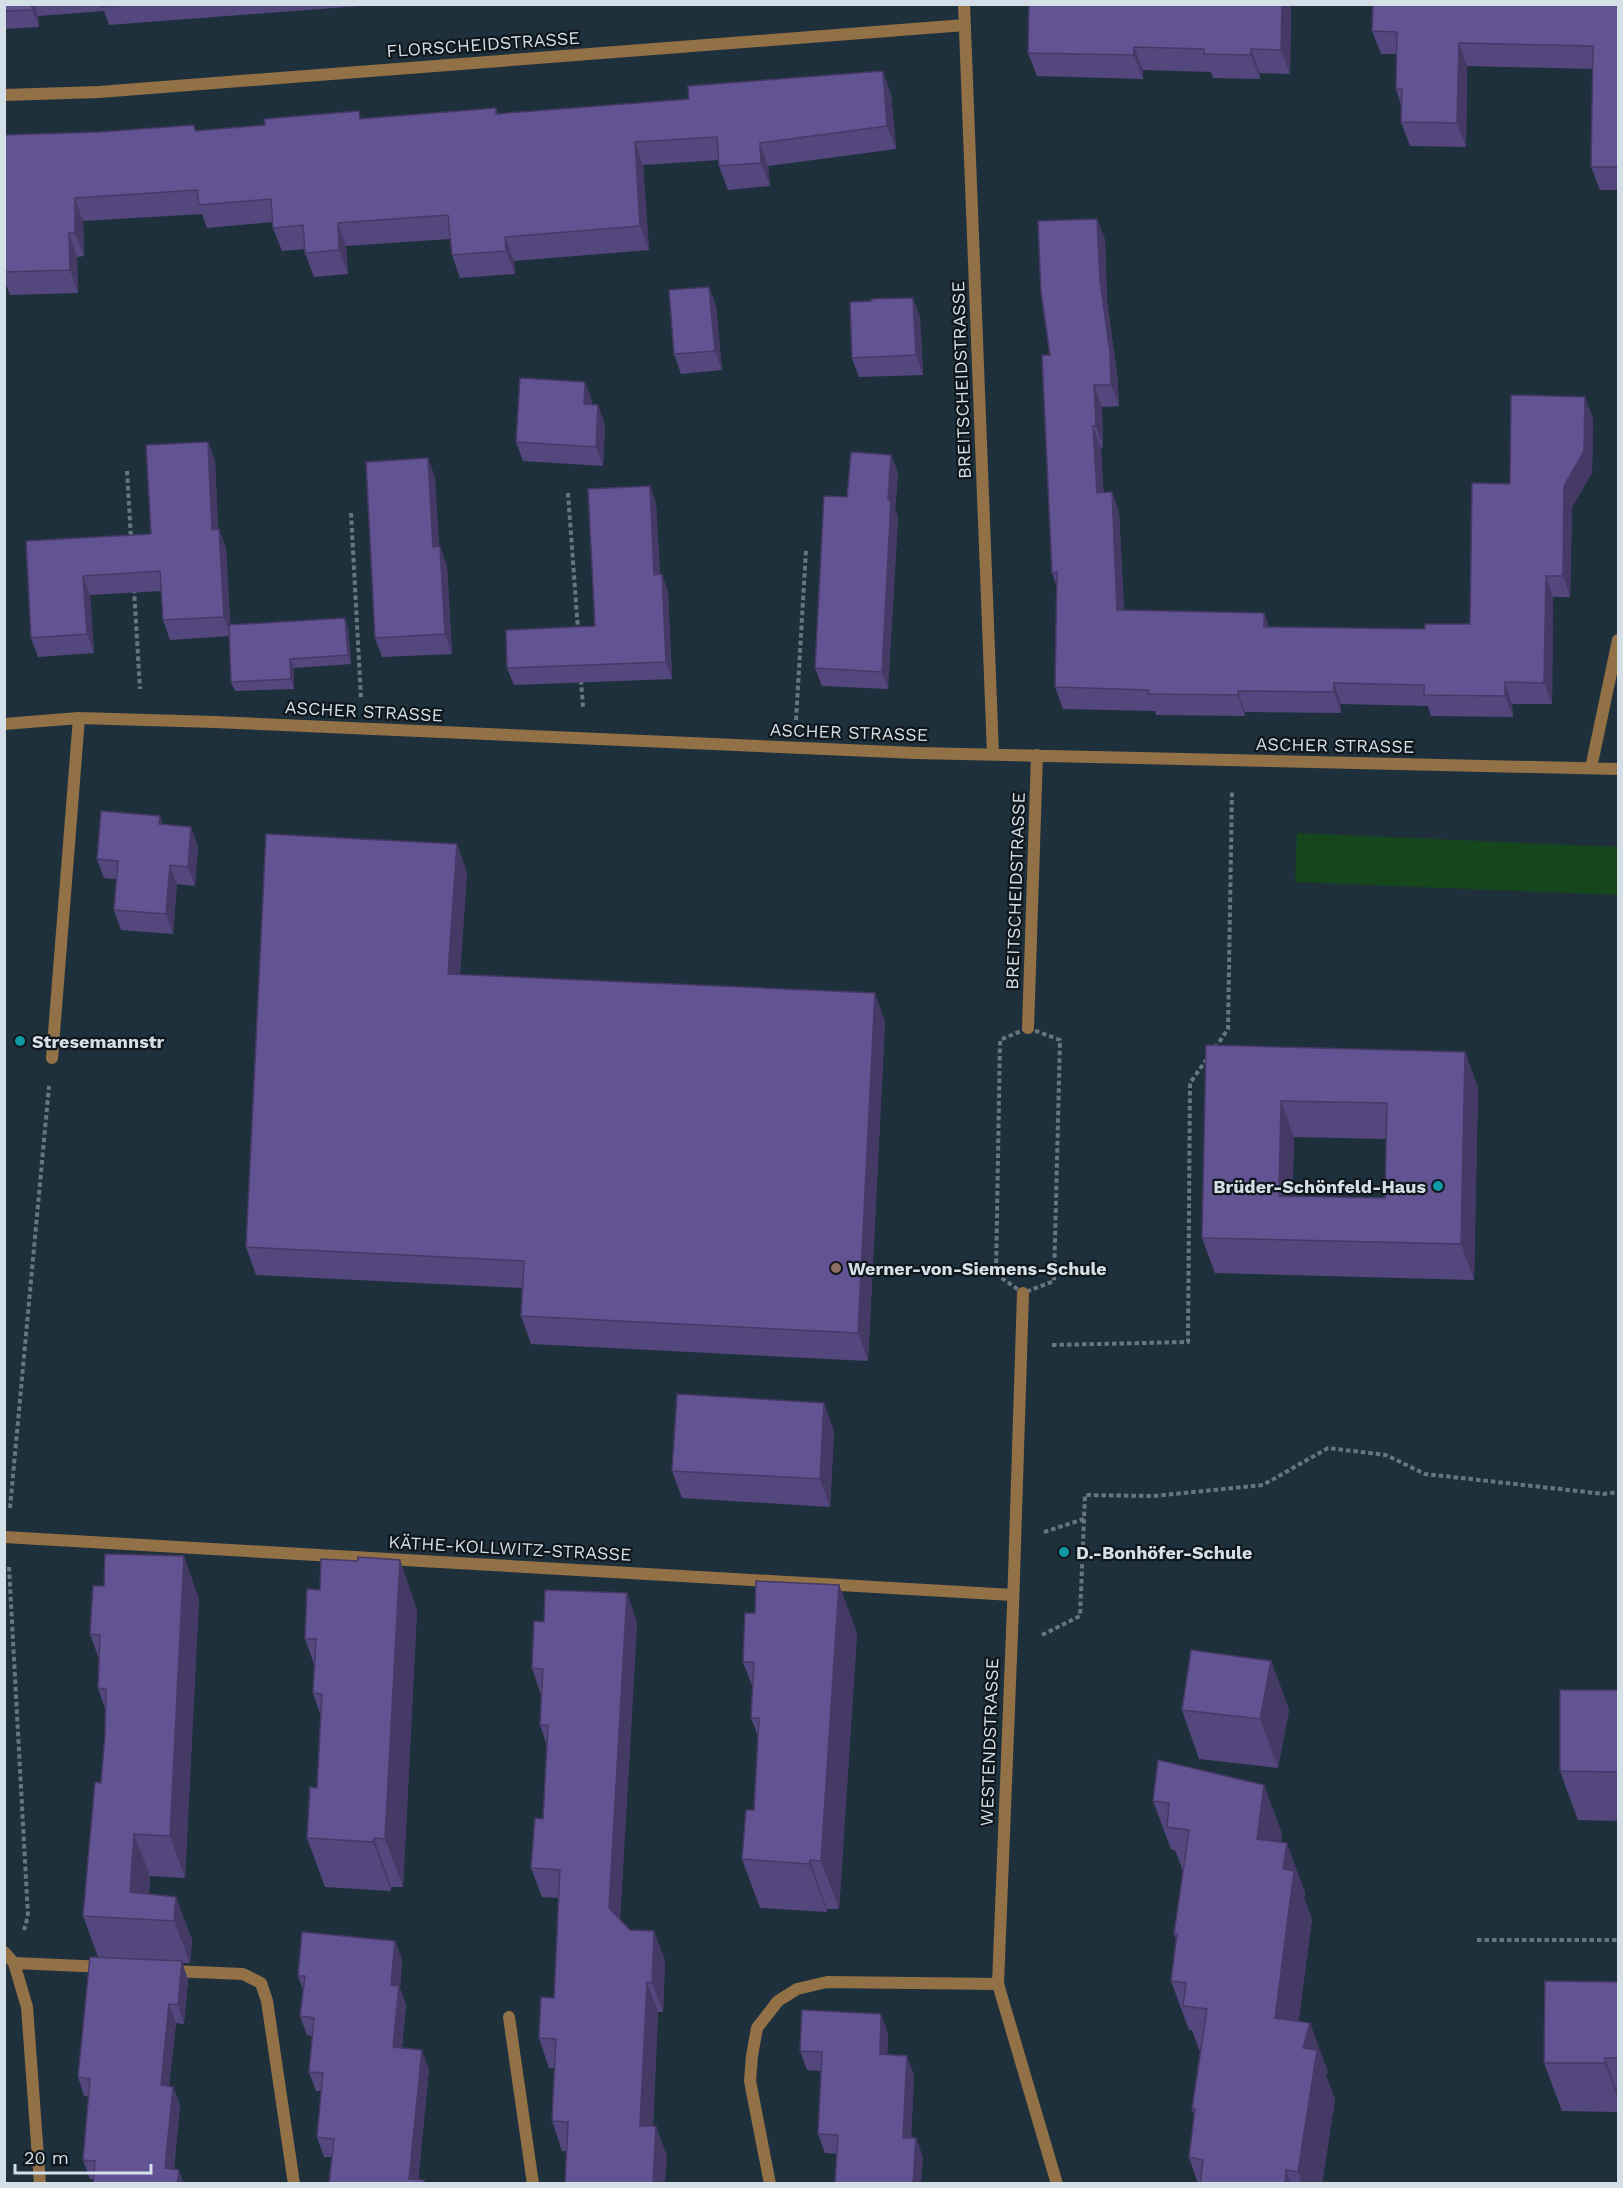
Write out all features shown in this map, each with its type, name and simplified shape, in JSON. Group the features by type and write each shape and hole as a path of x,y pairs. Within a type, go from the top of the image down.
{"street":[{"name":"BREITSCHEIDSTRASSE","path":"964,4 993,754"},
{"name":"FLORSCHEIDSTRASSE","path":"4,95 99,92 965,25"},
{"path":"1591,768 1618,640"},
{"name":"ASCHER STRASSE","path":"4,724 79,718 993,754 1618,769"},
{"path":"52,1058 79,718"},
{"name":"BREITSCHEIDSTRASSE","path":"1028,1028 1037,755"},
{"name":"WESTENDSTRASSE","path":"1023,1293 998,1984 1057,2184"},
{"name":"KÄTHE-KOLLWITZ-STRASSE","path":"6,1537 1013,1595"},
{"path":"4,1952 14,1963 27,2007 40,2184"},
{"path":"14,1963 117,1968"},
{"path":"163,1970 243,1974 261,1983 267,2001 294,2184"},
{"path":"770,2184 750,2081 757,2028 778,2001 796,1989 827,1982 998,1984"},
{"path":"508,2017 533,2184"}],"path":[{"path":"127,471 131,542"},
{"path":"568,494 578,634"},
{"path":"351,513 363,729"},
{"path":"794,747 806,550"},
{"path":"133,578 141,720"},
{"path":"580,669 586,739"},
{"path":"1021,1345 1188,1342 1190,1083 1228,1029 1232,761"},
{"path":"1028,1028 1060,1040 1054,1281 1023,1293 996,1274 999,1087 1000,1040 1028,1028"},
{"path":"14,1963 28,1916 6,1537 52,1058"},
{"path":"1012,1641 1039,1636 1080,1616 1085,1495 1153,1496 1263,1485 1328,1448 1386,1455 1425,1474 1604,1494 1618,1492"},
{"path":"1015,1541 1084,1519"},
{"path":"1477,1940 1618,1940"}],"green space":[{"path":"1297,833 1618,847 1618,895 1295,882"}],"building":[{"path":"4,4 32,4 32,10 4,11"},
{"path":"102,4 139,4 102,7"},
{"path":"1029,4 1282,4 1281,50 1251,49 1251,55 1204,54 1204,49 1134,47 1134,55 1028,53"},
{"path":"1373,4 1618,4 1618,167 1591,167 1593,46 1459,43 1457,123 1401,122 1402,89 1396,89 1397,32 1372,31"},
{"path":"883,71 887,126 760,143 761,163 719,166 717,137 635,142 640,226 505,237 506,251 452,255 448,215 338,223 339,250 305,253 303,225 273,228 271,199 199,205 197,190 75,198 75,233 69,233 70,270 4,272 4,135 100,132 194,125 195,131 265,125 264,119 359,111 360,119 496,108 496,114 689,99 688,86"},
{"path":"1097,219 1100,280 1110,353 1111,385 1094,385 1096,426 1093,426 1097,493 1112,492 1117,610 1264,613 1264,627 1425,629 1425,624 1470,624 1472,483 1510,484 1511,395 1585,397 1584,451 1564,486 1563,576 1546,576 1544,683 1505,682 1505,696 1424,695 1424,685 1334,683 1334,692 1238,691 1238,695 1148,694 1149,690 1055,687 1057,572 1052,573 1042,355 1050,355 1041,292 1038,221"},
{"path":"709,287 715,351 674,354 669,290"},
{"path":"913,298 916,355 852,358 850,302"},
{"path":"520,378 585,382 584,404 598,405 596,447 516,442"},
{"path":"208,442 212,530 219,529 224,617 163,620 160,571 83,576 87,634 31,638 26,541 151,534 146,445"},
{"path":"851,452 891,455 888,500 891,500 882,672 815,668 824,496 847,497"},
{"path":"428,458 433,547 440,546 445,634 375,638 366,462"},
{"path":"650,486 654,575 662,574 666,662 507,668 506,630 595,626 588,489"},
{"path":"345,618 348,655 290,659 291,679 231,682 229,625"},
{"path":"101,811 160,816 159,824 191,827 188,867 170,865 166,914 114,910 118,861 97,859"},
{"path":"266,834 457,844 448,974 875,993 858,1333 521,1316 524,1261 246,1247"},
{"path":"1206,1045 1465,1052 1461,1244 1202,1238","holes":["1281,1101 1387,1103 1385,1198 1279,1196"]},
{"path":"677,1394 824,1403 820,1479 672,1471"},
{"path":"105,1554 184,1556 170,1836 134,1834 130,1892 176,1897 174,1921 83,1916 95,1782 101,1783 105,1736 106,1689 98,1688 100,1635 90,1634 93,1586 104,1586"},
{"path":"358,1557 400,1560 385,1839 374,1838 373,1842 307,1838 310,1787 317,1788 322,1694 313,1693 316,1639 305,1639 307,1589 320,1590 321,1559 358,1561"},
{"path":"756,1581 839,1585 821,1861 810,1860 809,1864 742,1859 746,1810 754,1810 759,1718 751,1718 754,1662 743,1662 745,1613 755,1613"},
{"path":"545,1590 627,1593 609,1908 630,1930 654,1931 652,1983 647,1982 640,2126 656,2126 653,2184 565,2184 568,2122 552,2121 556,2039 539,2038 541,1997 554,1998 560,1870 531,1868 535,1818 543,1819 548,1725 540,1725 543,1669 532,1668 534,1621 544,1622"},
{"path":"1191,1650 1271,1661 1260,1719 1182,1710"},
{"path":"1560,1690 1618,1690 1618,1772 1560,1771"},
{"path":"1158,1760 1264,1785 1257,1839 1287,1843 1283,1869 1294,1871 1275,2018 1310,2023 1303,2048 1317,2050 1298,2172 1286,2170 1285,2184 1200,2184 1203,2160 1189,2157 1195,2109 1192,2109 1207,2009 1183,2006 1186,1983 1171,1981 1177,1934 1174,1934 1189,1830 1167,1827 1169,1803 1153,1801"},
{"path":"302,1932 395,1941 391,1985 399,1986 393,2047 422,2050 409,2179 424,2180 424,2184 329,2184 334,2139 317,2137 323,2073 309,2072 314,2018 300,2016 305,1976 298,1976"},
{"path":"90,1957 182,1961 178,2005 169,2004 161,2085 173,2087 165,2168 179,2170 177,2184 93,2184 95,2161 83,2160 90,2079 78,2077"},
{"path":"1545,1981 1618,1982 1618,2058 1605,2058 1605,2063 1544,2063"},
{"path":"802,2010 881,2014 880,2054 907,2056 903,2138 916,2138 913,2184 835,2184 838,2135 818,2134 822,2052 800,2051"}],"place":[{"name":"Stresemannstr","path":"20,1041"},
{"name":"Brüder-Schönfeld-Haus","path":"1438,1186"},
{"name":"Werner-von-Siemens-Schule","path":"836,1268"},
{"name":"D.-Bonhöfer-Schule","path":"1064,1552"}]}
